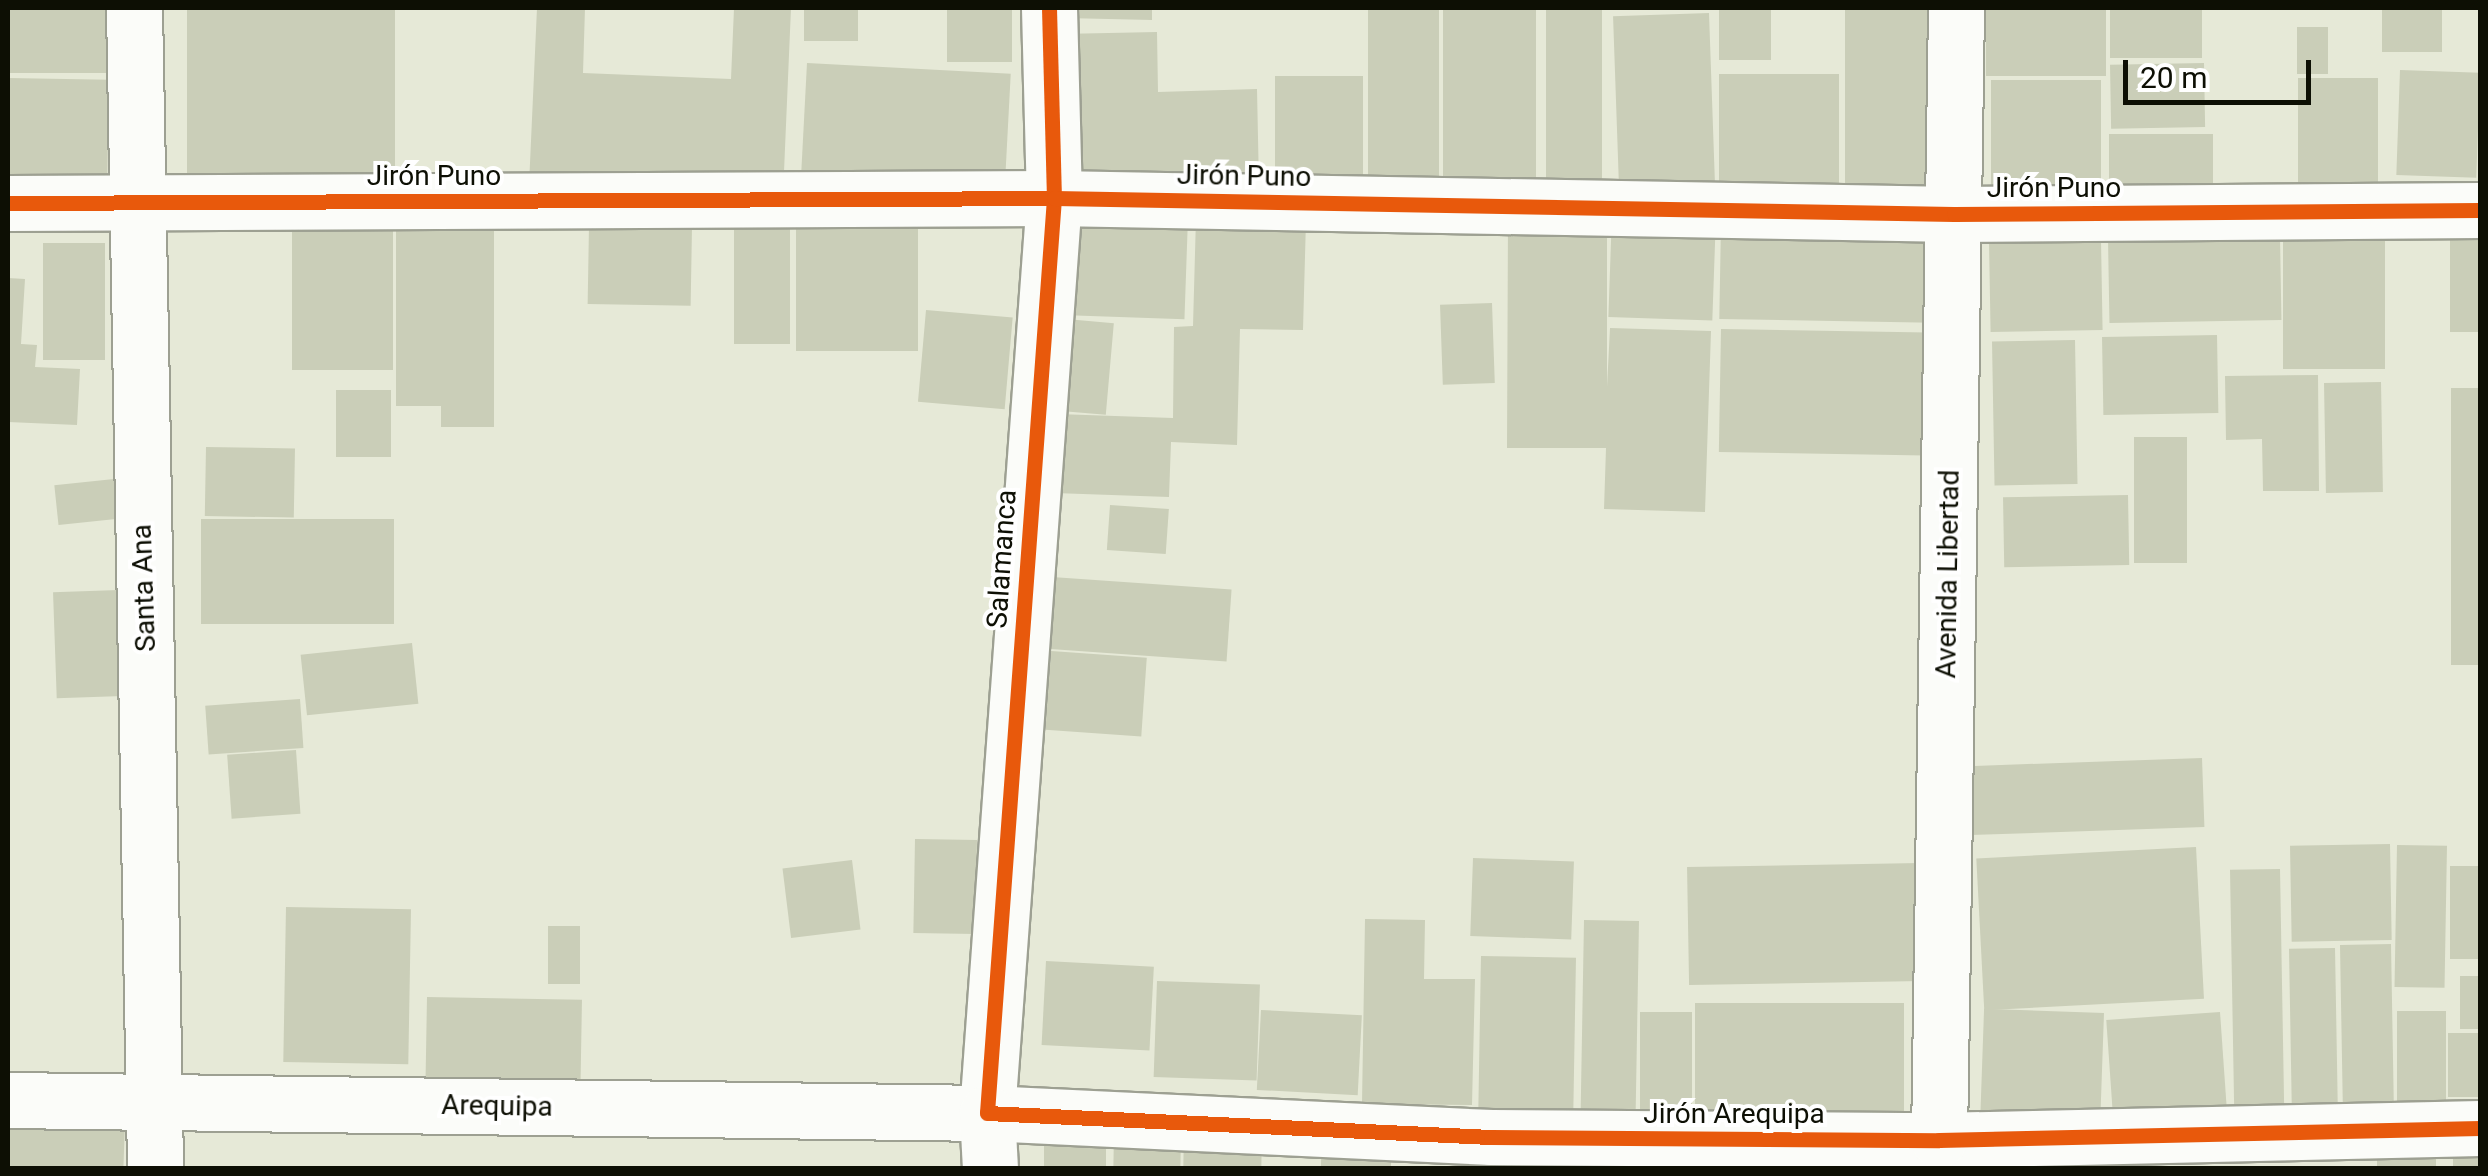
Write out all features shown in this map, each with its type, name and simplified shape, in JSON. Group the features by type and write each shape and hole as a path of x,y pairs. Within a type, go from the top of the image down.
{"street":[{"name":"Santa Ana","path":"134,8 132,203 160,1101 155,1168"},
{"name":"Salamanca","path":"990,1168 987,1113 1054,198 1049,8"},
{"name":"Avenida Libertad","path":"1939,1140 1956,8"},
{"name":"Jirón Puno","path":"8,203 1054,198 1954,214 2480,210"},
{"name":"Arequipa","path":"8,1100 987,1113"},
{"name":"Jirón Arequipa","path":"987,1113 1490,1137 1939,1140 2480,1128"}],"building":[{"path":"8,8 109,8 109,73 8,73"},
{"path":"187,8 395,8 395,176 187,176"},
{"path":"537,8 585,8 583,73 731,79 734,8 791,8 783,195 529,185"},
{"path":"804,8 858,8 858,41 804,41"},
{"path":"947,8 1012,8 1012,62 947,62"},
{"path":"1066,8 1152,8 1152,20 1065,18"},
{"path":"1368,8 1439,8 1439,180 1368,180"},
{"path":"1443,8 1536,8 1536,186 1443,186"},
{"path":"1546,8 1602,8 1602,187 1546,187"},
{"path":"1719,8 1771,8 1771,60 1719,60"},
{"path":"1845,8 1928,8 1928,196 1845,196"},
{"path":"1986,8 2106,8 2106,76 1986,76"},
{"path":"2110,8 2202,8 2202,58 2110,58"},
{"path":"2382,8 2442,8 2442,52 2382,52"},
{"path":"1709,13 1715,187 1619,190 1613,16"},
{"path":"2297,27 2328,27 2328,74 2297,74"},
{"path":"1157,32 1158,92 1257,89 1259,186 1062,190 1060,34"},
{"path":"807,63 1011,74 1004,195 801,184"},
{"path":"2204,63 2205,127 2111,129 2110,65"},
{"path":"2400,70 2480,73 2476,178 2396,175"},
{"path":"1719,74 1839,74 1839,193 1719,193"},
{"path":"1275,76 1363,76 1363,177 1275,177"},
{"path":"8,78 109,80 107,185 8,183"},
{"path":"2298,78 2378,78 2378,188 2298,188"},
{"path":"1991,80 2101,80 2101,196 1991,196"},
{"path":"2109,134 2213,134 2213,192 2109,192"},
{"path":"1612,213 1716,217 1712,321 1608,317"},
{"path":"1065,215 1188,219 1184,319 1062,315"},
{"path":"1196,217 1306,220 1303,330 1240,329 1237,445 1171,442 1169,497 1054,493 1057,414 1173,418 1174,327 1193,326"},
{"path":"1508,217 1607,217 1607,387 1610,328 1711,331 1705,512 1604,509 1606,448 1507,448"},
{"path":"1721,222 1934,226 1932,323 1719,319"},
{"path":"292,223 393,223 393,370 292,370"},
{"path":"2450,223 2480,223 2480,332 2450,332"},
{"path":"734,224 790,224 790,344 734,344"},
{"path":"589,226 692,228 691,306 588,304"},
{"path":"396,228 494,229 494,427 441,427 441,406 396,406"},
{"path":"796,228 918,228 918,351 796,351"},
{"path":"2283,234 2385,234 2385,369 2283,369"},
{"path":"2280,237 2281,320 2109,323 2108,240"},
{"path":"2101,240 2103,330 1991,332 1989,242"},
{"path":"43,243 105,243 105,360 43,360"},
{"path":"8,278 25,279 21,344 37,345 35,367 80,369 77,425 8,422"},
{"path":"1492,303 1495,383 1443,385 1440,305"},
{"path":"926,310 1013,318 1005,409 918,402"},
{"path":"1066,319 1114,323 1106,415 1058,411"},
{"path":"1721,329 1927,333 1925,456 1719,452"},
{"path":"2217,335 2218,413 2103,415 2102,337"},
{"path":"2075,340 2078,484 1995,485 1992,341"},
{"path":"2318,375 2319,491 2263,491 2262,439 2226,440 2225,376"},
{"path":"2381,382 2383,492 2326,493 2324,383"},
{"path":"2451,388 2480,388 2480,665 2451,665"},
{"path":"336,390 391,390 391,457 336,457"},
{"path":"2134,437 2187,437 2187,563 2134,563"},
{"path":"206,447 295,449 294,518 205,516"},
{"path":"114,479 118,519 59,525 54,485"},
{"path":"2128,495 2129,565 2004,567 2003,497"},
{"path":"1110,505 1169,509 1166,554 1107,550"},
{"path":"201,519 394,519 394,624 201,624"},
{"path":"1052,577 1232,590 1227,661 1047,649"},
{"path":"119,590 123,696 57,698 53,592"},
{"path":"412,643 418,704 307,715 301,655"},
{"path":"1051,651 1147,658 1141,737 1045,730"},
{"path":"300,699 303,748 209,755 205,706"},
{"path":"296,750 300,814 232,819 227,755"},
{"path":"2202,758 2204,827 1971,835 1968,766"},
{"path":"915,839 977,840 975,934 913,933"},
{"path":"2390,844 2392,940 2292,942 2290,846"},
{"path":"2397,845 2447,846 2445,988 2395,987"},
{"path":"2196,847 2204,999 1984,1010 1976,859"},
{"path":"1473,858 1574,862 1571,939 1470,936"},
{"path":"852,860 861,929 791,938 783,869"},
{"path":"1920,863 1922,981 1689,985 1687,867"},
{"path":"2450,866 2480,866 2480,959 2450,959"},
{"path":"2280,869 2284,1120 2234,1121 2230,870"},
{"path":"286,907 411,909 408,1064 283,1062"},
{"path":"1365,919 1425,920 1424,979 1475,979 1472,1105 1362,1104"},
{"path":"1584,920 1639,921 1636,1112 1581,1111"},
{"path":"548,926 580,926 580,984 548,984"},
{"path":"2391,944 2394,1112 2343,1113 2340,945"},
{"path":"2335,948 2338,1115 2292,1116 2289,949"},
{"path":"1481,956 1576,958 1573,1113 1478,1111"},
{"path":"1046,961 1154,967 1149,1051 1042,1045"},
{"path":"2460,976 2480,976 2480,1029 2460,1029"},
{"path":"1157,981 1260,985 1257,1081 1154,1077"},
{"path":"427,997 582,1000 581,1081 426,1078"},
{"path":"1695,1003 1904,1003 1904,1120 1695,1120"},
{"path":"1984,1009 2104,1013 2100,1122 1980,1118"},
{"path":"1261,1010 1362,1015 1358,1095 1257,1090"},
{"path":"2397,1011 2446,1011 2446,1106 2397,1106"},
{"path":"1640,1012 1692,1012 1692,1111 1640,1111"},
{"path":"2220,1012 2227,1113 2113,1121 2106,1020"},
{"path":"2448,1033 2480,1033 2480,1097 2448,1097"},
{"path":"8,1120 125,1124 123,1168 8,1168"},
{"path":"1184,1128 1262,1129 1261,1168 1183,1168"},
{"path":"1044,1131 1106,1131 1106,1168 1044,1168"},
{"path":"2453,1131 2480,1131 2480,1168 2453,1168"},
{"path":"1114,1132 1181,1133 1180,1168 1113,1168"},
{"path":"1322,1135 1392,1137 1391,1168 1321,1168"},
{"path":"2132,1148 2134,1168 1922,1166"},
{"path":"2377,1151 2436,1151 2436,1168 2377,1168"}],"cycle path":[{"path":"1049,8 1054,198 987,1113 1491,1137 1939,1140 2480,1128"},
{"path":"8,203 1054,198 1954,214 2480,210"}]}
